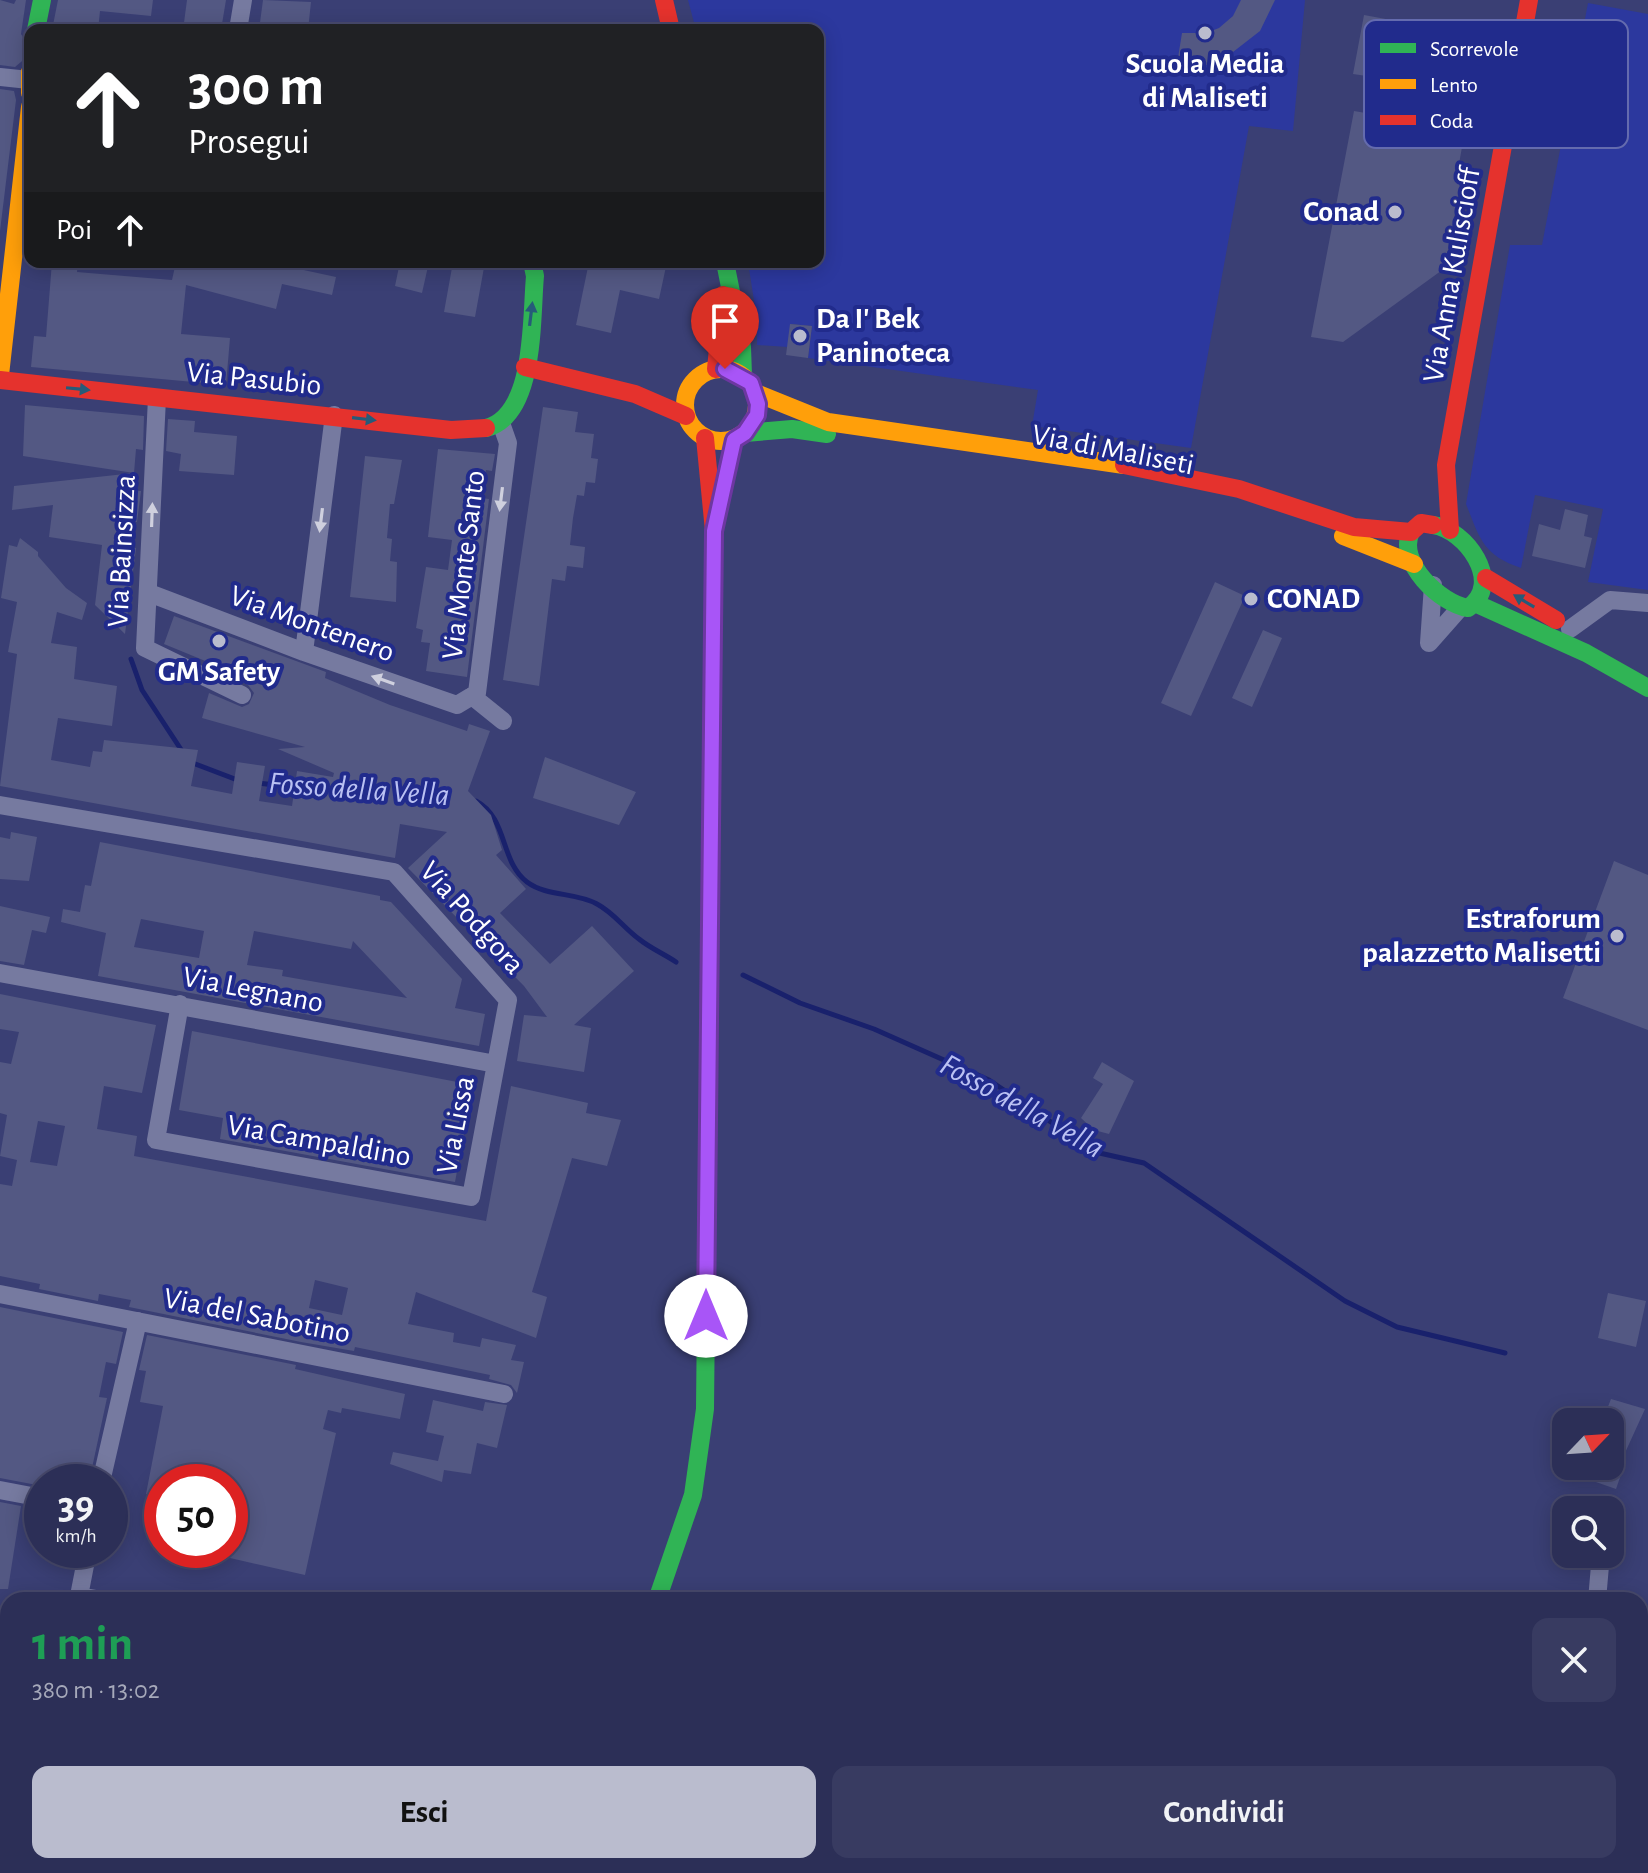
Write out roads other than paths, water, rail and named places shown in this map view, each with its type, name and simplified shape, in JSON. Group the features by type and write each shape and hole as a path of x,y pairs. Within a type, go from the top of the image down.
{"street":[{"path":"37,24 42,0"},
{"path":"239,24 243,0"},
{"path":"664,0 670,24"},
{"name":"Via Anna Kuliscioff","path":"1525,20 1529,0"},
{"path":"0,77 24,79"},
{"name":"Via Anna Kuliscioff","path":"1446,465 1503,148"},
{"path":"0,378 24,161"},
{"path":"501,423 520,399 535,276 533,268"},
{"path":"716,369 725,268"},
{"path":"714,531 740,436 757,415 756,393 743,375 742,347 726,268"},
{"path":"525,367 635,394 686,416 705,438 715,441 740,436"},
{"path":"686,416 686,397 696,379 716,369 743,375"},
{"name":"Via Pasubio","path":"0,378 451,430 469,430 501,423"},
{"path":"635,394 689,388"},
{"name":"Via di Maliseti","path":"756,393 828,422 1003,445 1193,478 1354,527 1422,516 1450,530 1486,578 1570,629 1605,661"},
{"name":"Via Bainsizza","path":"157,398 145,648 242,695"},
{"path":"304,652 334,415"},
{"name":"Via Monte Santo","path":"464,700 477,693 508,443 501,423"},
{"name":"Via di Maliseti","path":"740,436 792,429 991,456 1234,502 1357,541 1414,564 1444,600 1523,621 1605,661 1648,688"},
{"path":"662,1592 693,1495 705,1409 714,531 705,438"},
{"path":"1414,564 1407,540 1446,465"},
{"path":"1446,465 1450,530"},
{"path":"1433,585 1429,643 1487,590 1486,578"},
{"name":"Via Montenero","path":"149,593 304,652 464,700 503,721"},
{"path":"1570,629 1610,600 1648,603"},
{"name":"Via Podgora","path":"0,805 394,872 508,1000 496,1064"},
{"name":"Via Legnano","path":"0,973 496,1064"},
{"name":"Via Campaldino","path":"180,1004 156,1140 471,1197"},
{"name":"Via Lissa","path":"471,1197 496,1064"},
{"name":"Via del Sabotino","path":"0,1294 504,1394"},
{"path":"105,1464 138,1321"},
{"path":"0,1490 24,1495"},
{"path":"80,1592 84,1568"},
{"path":"1598,1592 1600,1568"}],"waterway":[{"name":"Fosso della Vella","path":"131,659 142,690 182,751"},
{"name":"Fosso della Vella","path":"190,762 240,781"},
{"name":"Fosso della Vella","path":"258,783 300,788"},
{"name":"Fosso della Vella","path":"476,801 494,818 512,863 527,882 543,890 597,904 643,942 676,962"},
{"name":"Fosso della Vella","path":"743,975 800,1003 874,1029 989,1080 1095,1152 1144,1163 1345,1301 1397,1327 1505,1353"}],"place":[{"name":"Scuola Media di Maliseti","path":"1205,33"},
{"name":"Conad","path":"1395,212"},
{"name":"Da I' Bek Paninoteca","path":"800,336"},
{"name":"CONAD","path":"1251,599"},
{"name":"GM Safety","path":"219,641"},
{"name":"Estraforum palazzetto Malisetti","path":"1617,936"}]}
